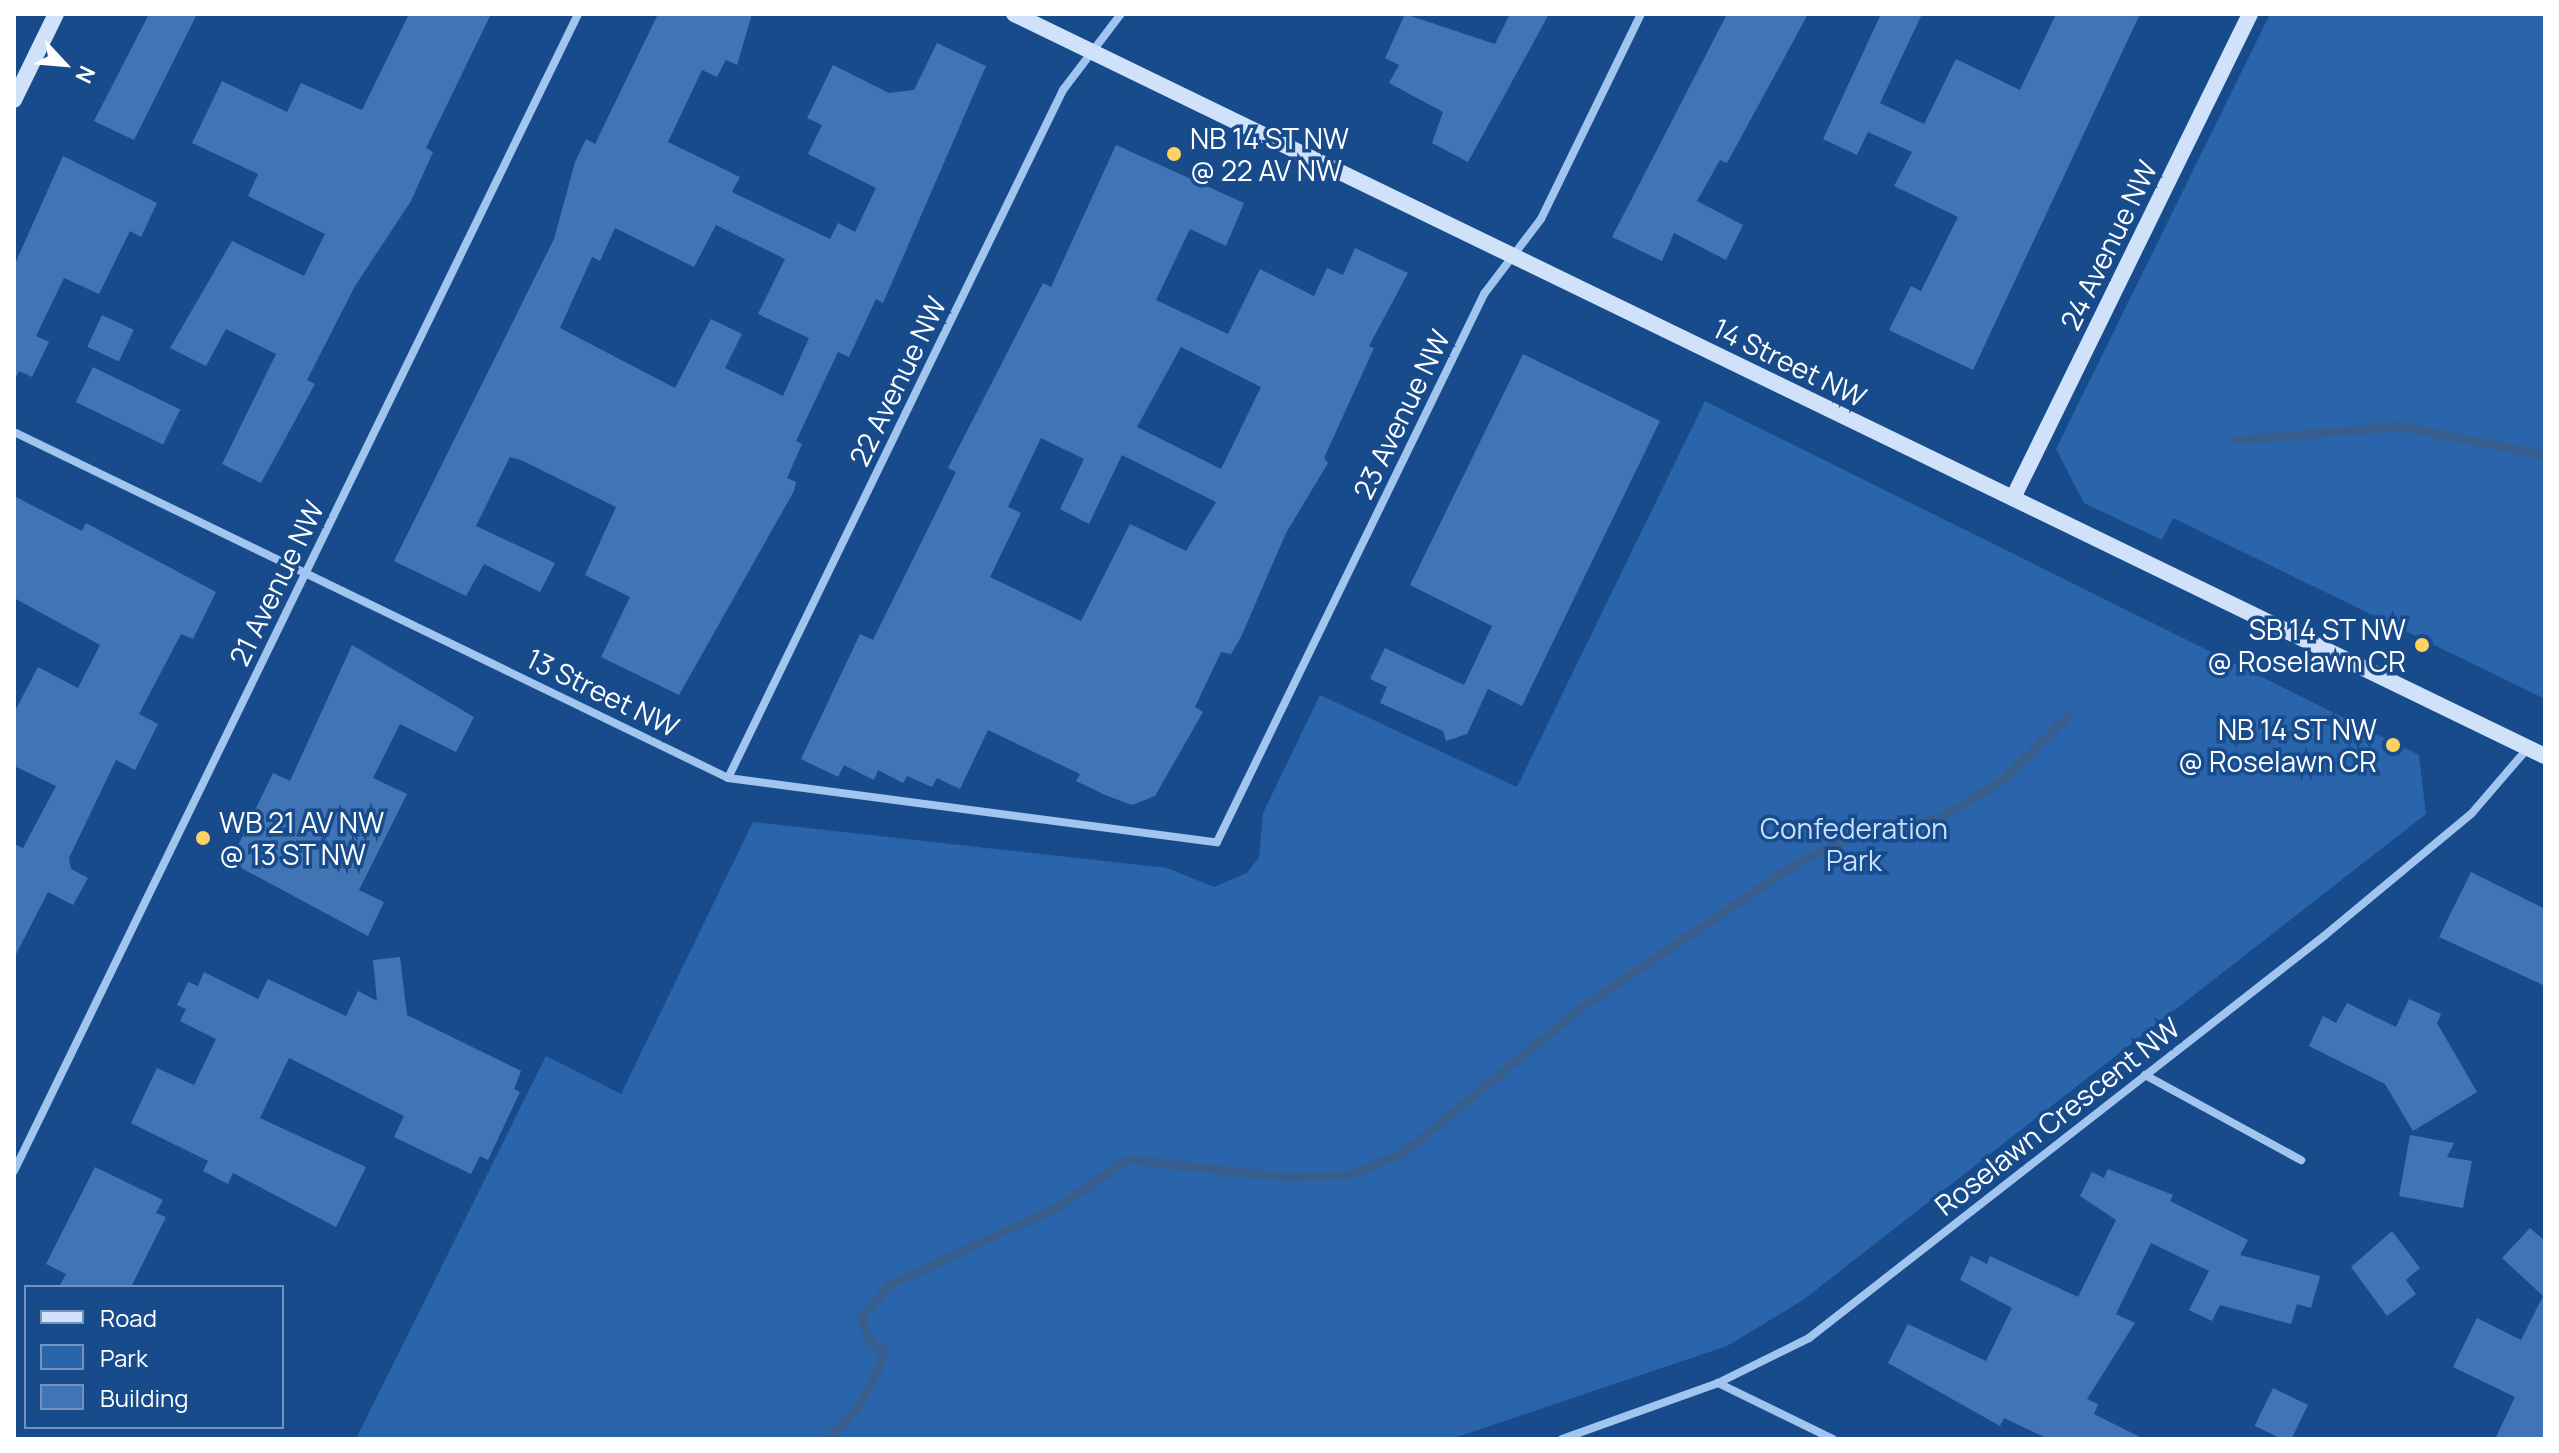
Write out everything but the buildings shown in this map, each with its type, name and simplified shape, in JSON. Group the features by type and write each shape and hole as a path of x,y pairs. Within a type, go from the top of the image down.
{"main road":[{"path":"14,100 56,14"},
{"name":"14 Street NW","path":"1014,14 2545,756"},
{"name":"24 Avenue NW","path":"2013,498 2250,14"}],"street":[{"name":"21 Avenue NW","path":"14,1171 578,14"},
{"name":"22 Avenue NW","path":"728,778 1063,90 1121,14"},
{"name":"23 Avenue NW","path":"1217,842 1484,294 1541,219 1641,14"},
{"name":"13 Street NW","path":"14,432 728,778 1217,842"},
{"name":"Roselawn Crescent NW","path":"1562,1439 1718,1383 1809,1338 2145,1075 2472,813 2528,748"},
{"path":"2145,1075 2301,1160"},
{"path":"1718,1383 1833,1439"}],"green space":[{"path":"2270,14 2545,14 2545,699 2173,518 2162,540 2084,503 2056,449"},
{"name":"Confederation Park","path":"1705,401 2419,755 2426,814 1803,1300 1727,1346 1451,1439 356,1439 546,1056 621,1094 753,822 1167,868 1214,887 1247,873 1259,857 1263,813 1320,695 1517,787"}],"waterway":[{"path":"2235,440 2399,426 2545,455"},
{"path":"829,1439 859,1405 880,1364 883,1350 870,1342 861,1318 888,1285 1057,1207 1128,1159 1284,1177 1349,1175 1402,1153 1583,1006 1795,864 1855,834 1937,819 2001,781 2067,716"}],"place":[{"name":"NB 14 ST NW @ 22 AV NW","path":"1174,154"},
{"name":"SB 14 ST NW @ Roselawn CR","path":"2422,645"},
{"name":"NB 14 ST NW @ Roselawn CR","path":"2393,745"},
{"name":"WB 21 AV NW @ 13 ST NW","path":"203,838"}]}
